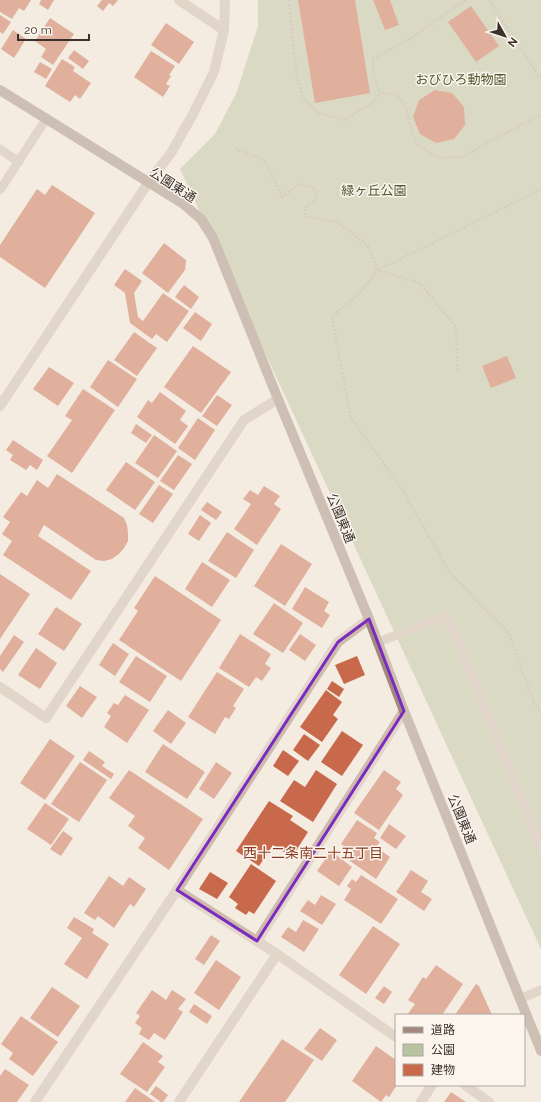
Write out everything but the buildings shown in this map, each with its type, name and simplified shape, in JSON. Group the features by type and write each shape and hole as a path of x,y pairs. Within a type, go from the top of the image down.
{"street":[{"path":"179,0 224,30"},
{"path":"0,406 148,184 171,153 193,114 214,72 224,30 225,0"},
{"name":"公園東通","path":"0,90 148,184 182,203 201,220 214,238 278,399 369,619 404,711 541,1051"},
{"path":"0,687 46,718 244,420 278,399"},
{"path":"35,1102 177,890 338,642 369,619"},
{"path":"257,941 404,711"},
{"path":"177,890 277,954 395,1036"},
{"path":"179,1102 277,954"},
{"path":"421,1102 431,1086"},
{"path":"466,1086 489,1102"}],"lane":[{"path":"0,190 46,119"},
{"path":"0,149 19,162"},
{"path":"378,642 447,616 541,848"},
{"path":"520,999 541,990"}],"path":[{"path":"289,0 296,72 303,98 319,114 344,120 372,103 380,93"},
{"path":"380,93 373,74 373,59 413,37 465,0"},
{"path":"489,0 538,75 541,77"},
{"path":"380,93 396,95 406,104 412,134 418,145 438,158 462,157 541,114"},
{"path":"235,149 265,160 282,197 300,184 314,188 317,198 306,207 305,217 338,222 368,246 378,270"},
{"path":"541,189 378,270 361,292 332,317 351,418 402,489 448,570 509,634 534,703 541,712"},
{"path":"378,270 420,283 456,327 458,371"}],"highlighted area":[{"path":"369,619 404,711 257,941 177,890 338,642"}],"green space":[{"name":"緑ヶ丘公園","path":"258,0 541,0 541,949 180,169 215,134 236,94 258,26"}],"district":[{"name":"西十二条南二十五丁目","path":"313,853"}],"park label":[{"name":"おびひろ動物園","path":"461,79"}]}
